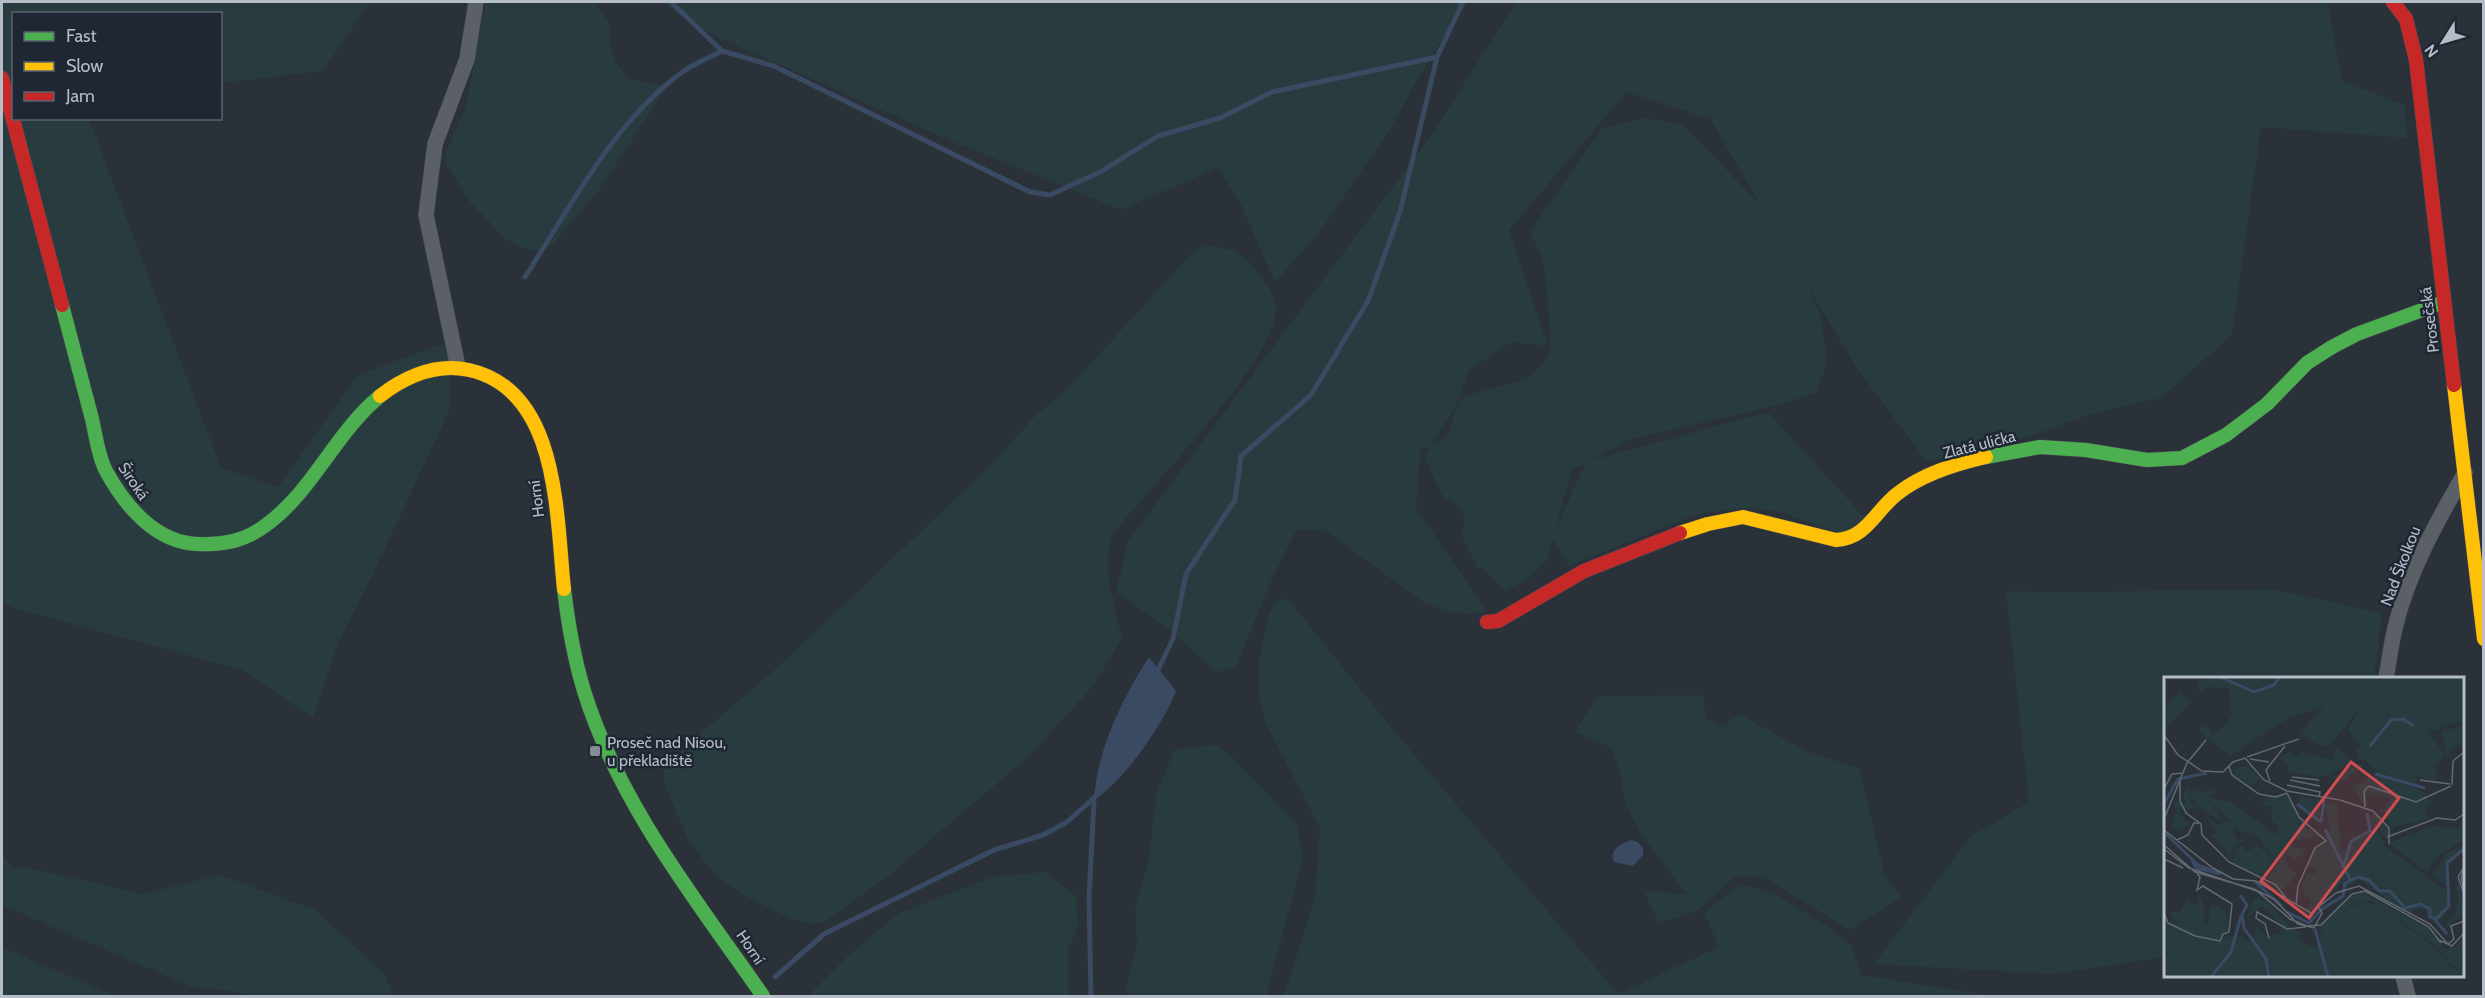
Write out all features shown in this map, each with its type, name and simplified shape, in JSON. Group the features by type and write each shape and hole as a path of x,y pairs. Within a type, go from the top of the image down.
{"street":[{"path":"458,367 426,215 435,144 467,59 476,2"},
{"name":"Prosečská","path":"2392,2 2406,19 2415,52 2484,639"},
{"name":"Široká","path":"2,78 12,116"},
{"name":"Široká","path":"13,120 105,469 124,501 144,522 161,534 204,546 229,544 249,536 269,524 282,512 353,422 373,402 396,384 420,373 439,368 458,367"},
{"name":"Zlatá ulička","path":"1487,622 1498,621 1584,571 1668,537 1708,524 1743,517 1836,540 1849,539 1864,529 1897,494 1952,465 1988,456 2040,447 2086,450 2147,460 2182,458 2226,435 2267,404 2307,363 2332,347 2356,334 2444,302"},
{"name":"Horní","path":"458,367 482,374 506,386 522,402 535,422 546,448 552,477 565,602 573,647 593,715 609,756 647,825 764,996"},
{"name":"Nad Školkou","path":"2386,677 2395,627 2414,574 2434,527 2465,473"},
{"path":"2403,977 2408,996"}],"shaded area":[{"path":"2,2 370,2 323,71 222,83 222,12 12,12 12,120 89,120 221,468 278,487 358,375 450,341 450,409 339,641 313,718 242,670 13,608 2,602"},
{"path":"486,2 595,2 609,22 609,38 615,60 627,78 655,85 669,84 599,190 552,245 533,252 507,240 469,201 446,163 446,151 465,109"},
{"path":"662,2 1465,2 1420,75 1391,128 1319,233 1275,282 1241,205 1218,168 1121,210 949,140 702,30"},
{"path":"1516,2 2328,2 2342,81 2405,105 2407,138 2261,127 2232,335 2161,398 2094,413 2022,439 1927,462 1856,367 1809,288 1821,318 1827,364 1815,393 1781,404 1629,440 1592,460 1768,412 1866,519 1841,534 1783,513 1751,507 1697,514 1569,566 1552,539 1548,559 1528,579 1504,591 1484,568 1477,568 1462,536 1465,523 1462,512 1454,502 1443,497 1428,466 1425,456 1430,446 1421,449 1416,508 1487,611 1471,614 1447,612 1423,602 1326,531 1297,529 1271,581 1236,667 1216,672 1169,629 1116,592 1128,541 1433,133","holes":["1627,92 1710,119 1761,206 1684,125 1646,118 1601,129 1531,230 1544,265 1550,336 1550,352 1546,360 1539,369 1526,378 1464,398 1456,408 1447,433 1432,445 1456,406 1469,370 1511,342 1548,346 1509,230","1585,464 1557,526 1556,526 1572,470"]},
{"path":"1205,245 1238,253 1263,279 1276,305 1271,330 1259,354 1219,410 1122,522 1112,538 1108,555 1109,579 1122,638 1094,685 1029,756 892,873 823,923 806,923 790,918 742,894 717,877 688,840 664,783 664,768 674,756 780,665 991,465 1032,419 1068,388 1193,252"},
{"path":"2272,589 2382,613 2374,677 2164,677 2164,957 2053,974 1874,964 1970,837 2029,802 2006,591"},
{"path":"1287,598 1394,731 1618,994 1719,947 1704,913 1740,884 1776,894 1832,929 1852,946 1861,975 1993,996 1284,996 1315,897 1320,828 1265,722 1259,693 1259,660 1268,616 1275,602"},
{"path":"1703,695 1706,718 1724,726 1739,714 1809,752 1859,768 1885,876 1902,897 1849,930 1763,876 1736,876 1697,911 1659,923 1644,891 1686,894 1639,831 1625,803 1620,772 1612,748 1574,732 1599,696"},
{"path":"1214,745 1227,752 1297,824 1303,857 1266,996 1127,996 1126,987 1137,943 1135,907 1148,864 1157,791 1175,749"},
{"path":"2,853 13,868 25,867 143,894 220,875 316,910 385,975 394,996 253,996 192,987 2,905"},
{"path":"1046,872 1076,896 1078,926 1068,950 1069,996 808,996 850,954 899,913 993,877"},
{"path":"2,947 115,996 2,996"}],"water":[{"path":"1149,657 1176,691 1153,735 1130,766 1094,800 1100,762 1112,725"},
{"path":"1631,840 1638,842 1643,848 1643,855 1633,866 1614,862 1615,850"}],"waterway":[{"path":"671,2 722,51"},
{"path":"1156,674 1173,639 1186,574 1235,500 1241,456 1311,395 1368,301 1400,212 1437,57 1463,2"},
{"path":"525,277 594,168 634,116 656,93 681,73 722,51 774,66 1030,192 1050,195 1102,171 1158,136 1220,118 1272,92 1437,57"},
{"path":"775,977 824,934 994,850 1043,835 1067,822 1096,796"},
{"path":"1091,996 1089,898 1094,800"}],"traffic: fast":[{"path":"1986,457 2040,447 2086,450 2147,460 2182,458 2226,435 2267,404 2307,363 2332,347 2357,334 2444,302"},
{"path":"62,305 99,452 106,471 122,497 143,520 155,530 183,542 225,543 250,535 266,525 297,496 350,427 380,396"},
{"path":"564,589 567,615 584,691 617,773 662,850 763,996"}],"traffic: slow":[{"path":"380,396 411,377 433,370 457,368 469,370 499,382 521,402 537,429 548,460 559,527 564,589"},
{"path":"2454,385 2484,639"},
{"path":"1680,533 1708,524 1743,517 1836,540 1847,538 1863,529 1889,501 1917,481 1928,475 1986,457"}],"traffic: jam":[{"path":"2393,2 2406,19 2416,60 2454,385"},
{"path":"2,78 12,116"},
{"path":"13,120 62,305"},
{"path":"1487,622 1498,621 1584,571 1680,533"}],"place":[{"name":"Proseč nad Nisou, u překladiště","path":"595,751"}]}
